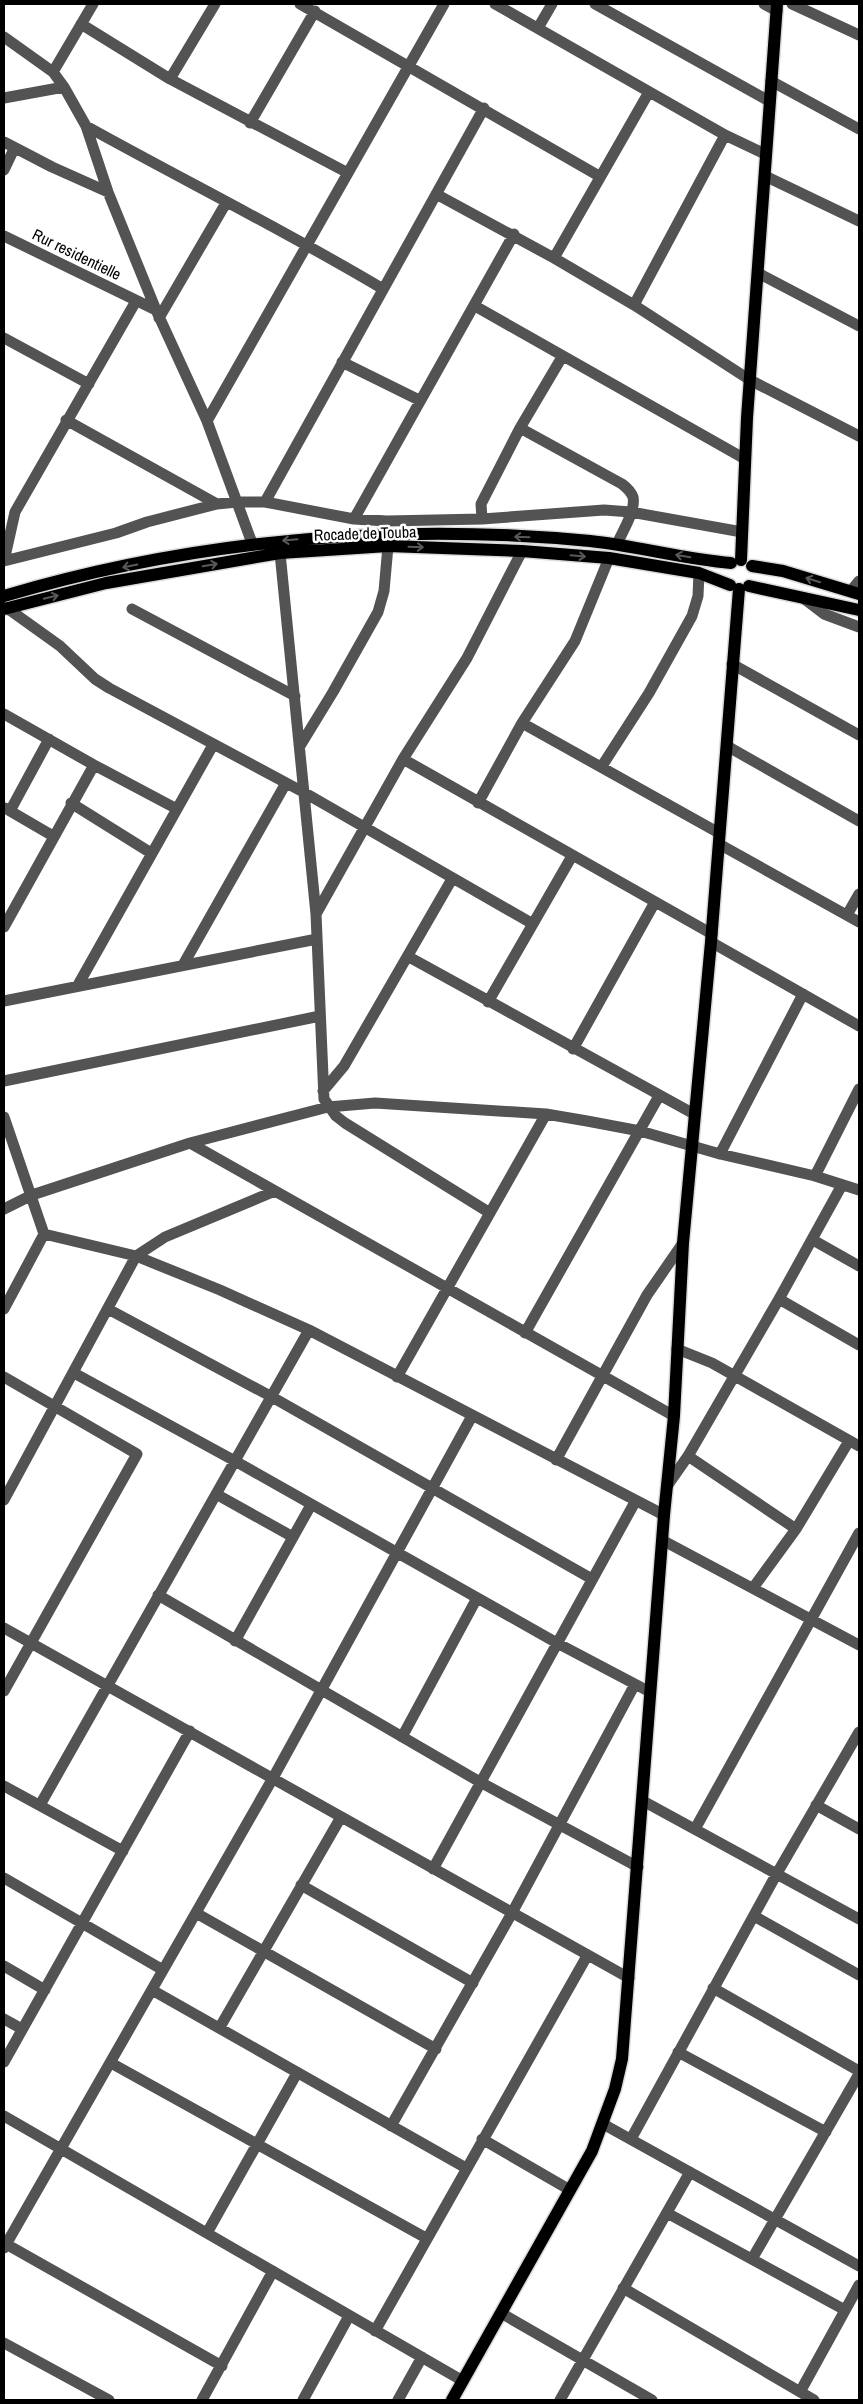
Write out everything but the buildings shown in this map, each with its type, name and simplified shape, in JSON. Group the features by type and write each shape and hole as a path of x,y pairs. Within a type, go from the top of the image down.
{"main road":[{"path":"740,586 726,576 736,561 742,532 765,154 777,7"},
{"name":"Rocade de Touba","path":"5,605 78,576 252,543 387,527 617,544 736,561 752,566"},
{"name":"Rocade de Touba","path":"5,605 106,583 280,553 388,546 522,551 609,558 699,573 740,586 800,596 859,610"},
{"path":"740,586 755,577 752,566 783,571 856,589"},
{"path":"452,2400 592,2151 615,2089 622,2059 664,1515 674,1416 682,1243 711,938 732,664 740,586"}],"street":[{"path":"53,72 94,4"},
{"path":"170,79 214,4"},
{"path":"300,4 600,176"},
{"path":"207,421 444,4"},
{"path":"495,4 725,135 765,154"},
{"path":"538,28 552,4"},
{"path":"595,4 769,101"},
{"path":"764,4 777,7"},
{"path":"792,4 859,35"},
{"path":"250,123 315,11"},
{"path":"81,24 170,79 348,174"},
{"path":"4,38 53,72 64,87 86,126 108,192 158,314 207,421 252,543"},
{"path":"771,81 859,129"},
{"path":"4,98 64,87"},
{"path":"554,258 649,92"},
{"path":"265,502 484,108"},
{"path":"86,126 226,203 308,244 383,289"},
{"path":"634,305 725,135"},
{"path":"4,142 14,149 108,192"},
{"path":"4,170 14,149"},
{"path":"765,176 859,221"},
{"path":"436,194 514,234 634,305 750,380 859,436"},
{"path":"158,314 226,203"},
{"path":"354,519 419,400 475,306 514,234"},
{"name":"Rur residentielle","path":"4,236 136,301 158,314"},
{"path":"758,273 859,326"},
{"path":"136,301 89,384 66,420 15,512 4,561 116,534 147,522 217,504 237,502 265,502 387,527 590,509 631,512 742,532"},
{"path":"475,306 745,459"},
{"path":"5,342 89,384"},
{"path":"482,519 481,504 520,428 562,356"},
{"path":"342,362 419,400"},
{"path":"66,420 217,504"},
{"path":"520,428 622,484 633,497 631,512 617,544"},
{"path":"300,746 378,612 384,592 388,546"},
{"path":"316,914 403,759 467,658 522,551"},
{"path":"280,553 316,914 323,1091 328,1107 345,1123 490,1213"},
{"path":"478,803 522,723 575,642 609,558"},
{"path":"602,766 649,693 692,616 698,596 699,573"},
{"path":"800,596 824,614 859,627"},
{"path":"5,605 60,646 94,679 286,783 532,924"},
{"path":"132,609 295,696"},
{"path":"732,664 859,735"},
{"path":"4,714 94,766 177,809"},
{"path":"522,723 602,766 859,922"},
{"path":"49,739 7,809 53,836"},
{"path":"78,985 213,745"},
{"path":"727,746 859,821"},
{"path":"403,759 655,902 803,994 859,1026"},
{"path":"4,927 71,803 94,766"},
{"path":"183,965 286,783"},
{"path":"71,803 151,853"},
{"path":"488,1002 572,856"},
{"path":"323,1091 344,1066 409,957 452,879"},
{"path":"847,915 859,894"},
{"path":"574,1049 655,902"},
{"path":"4,1001 316,939"},
{"path":"409,957 694,1114"},
{"path":"720,1154 803,994"},
{"path":"4,1081 320,1016"},
{"path":"815,1176 859,1089"},
{"path":"525,1333 659,1096"},
{"path":"4,1209 32,1195 190,1143 328,1107 394,1103 546,1114 640,1131 720,1154 815,1176 859,1190"},
{"path":"396,1377 546,1114"},
{"path":"4,1117 44,1234 4,1309"},
{"path":"190,1143 674,1416"},
{"path":"667,1486 688,1456 733,1375 813,1240 842,1184"},
{"path":"4,1500 136,1256 165,1237 275,1191"},
{"path":"44,1234 136,1256 220,1290 309,1330 635,1502 664,1515"},
{"path":"813,1240 859,1266"},
{"path":"556,1460 646,1295 682,1243"},
{"path":"779,1298 859,1345"},
{"path":"108,1309 272,1397 592,1579"},
{"path":"40,1805 309,1330"},
{"path":"678,1349 733,1375 854,1443 796,1529 753,1588"},
{"path":"74,1373 235,1461 634,1686 650,1692"},
{"path":"4,1377 137,1454 4,1691"},
{"path":"222,2366 5,2246 273,1778 472,1416"},
{"path":"688,1456 796,1529"},
{"path":"216,1494 293,1537"},
{"path":"433,1869 635,1502"},
{"path":"234,1641 311,1505"},
{"path":"695,1829 859,1533"},
{"path":"662,1540 859,1645"},
{"path":"158,1595 402,1738 638,1867"},
{"path":"402,1738 477,1598"},
{"path":"4,1628 190,1730 340,1817 629,1978"},
{"path":"391,2126 512,1913 634,1686"},
{"path":"4,2062 190,1730"},
{"path":"631,2139 776,1875 816,1805 858,1739"},
{"path":"4,1786 123,1851"},
{"path":"643,1801 859,1919"},
{"path":"816,1805 859,1829"},
{"path":"220,2027 340,1817"},
{"path":"4,1878 163,1970"},
{"path":"301,1886 473,1983"},
{"path":"196,1913 436,2049"},
{"path":"754,1916 859,1975"},
{"path":"375,2331 587,1956"},
{"path":"4,1966 45,1990"},
{"path":"713,1988 859,2072 752,2259"},
{"path":"152,1990 466,2168"},
{"path":"4,2019 22,2029"},
{"path":"678,2052 826,2132"},
{"path":"111,2063 426,2238"},
{"path":"208,2233 297,2073"},
{"path":"4,2116 463,2381"},
{"path":"603,2124 776,2218 859,2266"},
{"path":"482,2139 570,2190"},
{"path":"560,2400 690,2172"},
{"path":"667,2212 845,2310"},
{"path":"202,2400 273,2271"},
{"path":"800,2392 859,2285"},
{"path":"623,2288 814,2400"},
{"path":"501,2313 652,2400"},
{"path":"303,2400 348,2316"},
{"path":"4,2343 109,2400"},
{"path":"398,2400 422,2357"}]}
